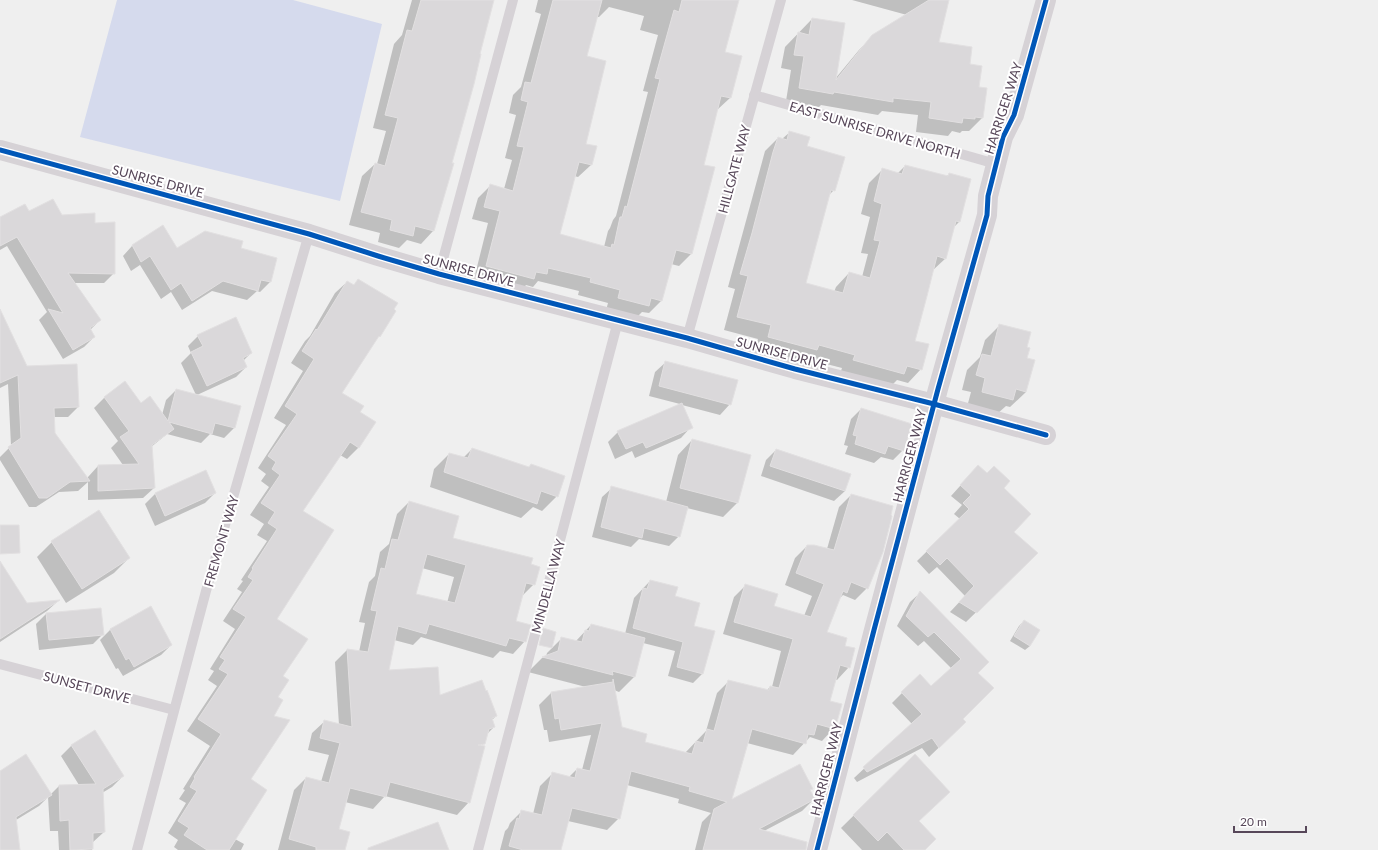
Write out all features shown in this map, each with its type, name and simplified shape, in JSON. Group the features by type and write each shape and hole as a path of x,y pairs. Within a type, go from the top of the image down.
{"street":[{"name":"HARRIGER WAY","path":"817,850 934,404 987,215 988,196 996,164 1004,137 1014,115 1046,0"},
{"name":"SUNRISE DRIVE","path":"0,150 309,234 439,274 687,338 795,369 934,404"},
{"path":"934,404 1046,435"}],"lane":[{"path":"439,274 514,0"},
{"name":"HILLGATE WAY","path":"687,338 781,0"},
{"name":"EAST SUNRISE DRIVE NORTH","path":"754,95 996,164"},
{"name":"FREMONT WAY","path":"137,850 220,543 309,234"},
{"name":"MINDELLA WAY","path":"478,850 618,321"},
{"name":"SUNSET DRIVE","path":"0,664 174,710"}],"shaded area":[{"path":"117,0 293,0 382,24 340,201 80,137"}],"building":[{"path":"421,0 494,0 474,84 452,163 454,163 434,231 415,226 413,236 390,230 392,220 361,212 375,163 385,166 398,118 385,115 407,30 412,31"},
{"path":"553,0 602,0 587,56 606,61 586,144 597,146 592,165 579,162 560,234 611,248 612,244 614,245 620,217 622,217 625,206 627,207 660,79 655,78 674,10 679,12 682,0 739,0 725,52 742,56 731,98 721,96 704,165 715,167 692,254 676,250 662,301 651,298 649,306 618,298 620,290 590,282 591,278 548,268 547,274 536,272 534,279 486,266 500,211 484,207 490,184 513,191 524,147 517,146 528,102 521,100 525,82 531,83"},
{"path":"929,0 949,0 939,42 972,47 970,64 982,66 979,87 987,88 983,118 963,118 962,123 929,118 931,102 893,98 893,102 799,88 804,56 794,55 798,32 809,35 812,18 845,23 836,80 872,35"},
{"path":"789,131 810,137 807,146 845,157 835,191 831,190 806,283 843,293 849,272 870,278 880,241 874,240 882,204 874,201 882,168 902,174 905,165 948,176 949,173 971,179 960,222 956,221 946,259 937,256 915,341 929,344 922,370 907,366 904,374 853,360 855,355 819,345 817,350 768,337 771,325 737,317 748,276 740,274 773,152 778,137 787,140"},
{"path":"53,199 62,215 95,213 95,223 115,222 115,274 68,273 101,320 90,328 95,337 73,350 48,309 63,313 17,237 0,246 0,217 25,204 29,211"},
{"path":"163,225 177,248 205,231 243,241 241,248 277,258 271,282 261,280 258,291 223,281 192,301 181,283 171,290 150,256 141,262 132,245"},
{"path":"358,279 398,303 394,309 396,311 380,337 379,336 342,393 364,406 360,412 376,422 359,448 350,442 303,511 334,530 277,619 308,639 283,676 289,680 278,697 283,700 274,716 290,720 251,779 267,790 229,850 207,850 184,835 189,828 178,821 197,791 190,787 195,778 194,777 221,734 198,719 228,674 219,669 225,660 220,657 246,617 233,609 253,580 248,577 253,569 252,568 277,529 268,523 275,512 261,503 280,475 272,469 276,462 268,456 297,414 285,406 314,359 302,351 316,329 317,330 347,281 354,285"},
{"path":"0,309 27,366 77,364 79,407 54,408 55,433 90,481 70,482 47,498 39,498 8,447 21,438 18,375 0,383"},
{"path":"236,317 252,353 243,358 247,367 207,386 191,352 203,346 197,335"},
{"path":"999,324 1031,332 1027,347 1030,348 1027,358 1035,360 1026,392 1016,389 1013,400 982,392 985,378 976,375 982,354 991,356"},
{"path":"665,361 738,380 731,405 659,386"},
{"path":"125,381 141,403 150,396 168,421 176,389 241,406 235,428 215,423 212,434 169,422 174,429 152,445 155,488 98,491 98,465 139,464 120,437 129,431 104,397"},
{"path":"682,403 693,428 646,448 643,442 626,449 617,431"},
{"path":"861,408 912,424 904,451 888,446 885,454 855,444 857,436 853,435"},
{"path":"692,439 751,455 738,503 680,488"},
{"path":"472,448 529,467 531,464 565,476 558,497 541,491 537,504 444,472 449,453 468,458"},
{"path":"776,449 851,474 845,491 770,466"},
{"path":"978,465 987,473 994,466 1010,481 1004,488 1031,514 1014,532 1038,553 977,613 959,602 974,586 947,558 940,565 926,551 969,509 963,503 971,495 960,485"},
{"path":"206,470 216,493 165,516 155,493"},
{"path":"611,486 688,507 680,537 644,528 642,538 601,527"},
{"path":"851,494 893,506 883,552 868,589 851,582 847,593 843,591 827,632 847,638 845,646 855,648 850,668 840,665 830,701 842,704 835,729 817,724 814,735 808,734 806,744 752,729 732,799 800,764 813,789 810,790 815,799 759,829 807,842 806,850 703,850 714,809 727,802 689,791 690,787 631,771 620,819 572,808 561,850 523,850 509,846 517,818 519,819 521,810 542,815 552,772 575,778 577,768 590,771 602,723 561,730 559,718 555,719 551,692 613,682 613,679 622,727 647,734 645,742 692,754 696,741 703,743 707,729 714,731 728,680 769,690 770,686 779,688 793,639 734,622 745,584 778,594 774,606 811,617 824,584 796,573 807,545 814,545 834,550"},
{"path":"409,501 459,516 453,538 533,558 531,564 540,567 535,585 526,583 516,621 531,625 526,642 509,638 506,646 429,624 426,634 398,626 389,670 438,667 440,695 482,680 486,691 487,690 497,716 492,718 495,727 489,729 485,744 478,745 485,746 470,803 390,782 386,797 350,788 339,829 350,832 345,850 316,850 316,847 289,839 306,777 329,783 340,743 320,738 324,720 352,727 347,649 368,652 377,611 371,610 381,568 385,569 392,539 398,540","holes":["427,554 466,565 455,603 416,594"]},
{"path":"99,510 130,558 82,589 51,541"},
{"path":"0,525 19,525 20,553 0,554"},
{"path":"0,561 27,603 60,600 0,639"},
{"path":"650,580 678,587 675,596 700,603 694,626 715,631 703,674 677,667 683,642 633,628 643,588 647,589"},
{"path":"920,591 989,662 978,673 994,688 963,719 966,722 939,748 932,738 867,772 863,767 922,714 901,692 920,674 931,686 961,659 934,632 928,637 906,616"},
{"path":"151,606 172,645 134,667 129,658 126,660 110,629"},
{"path":"101,608 104,635 49,640 46,613"},
{"path":"1024,620 1040,630 1030,646 1014,636"},
{"path":"591,624 645,638 635,677 612,671 613,675 542,657 558,651 561,637 582,642 585,630 589,631"},
{"path":"543,628 556,632 552,648 539,645"},
{"path":"95,730 124,776 103,789 105,832 93,833 93,849 70,850 69,820 60,821 59,785 96,784 71,745"},
{"path":"26,754 52,795 16,817 20,850 0,850 0,771"},
{"path":"915,754 950,792 919,821 936,839 925,850 904,850 887,832 878,841 853,815"},
{"path":"438,822 449,850 368,850 368,848"}],"cycle path":[{"path":"817,850 938,389 987,215 988,196 1003,137 1014,115 1046,0"},
{"path":"0,150 309,234 439,274 687,338 795,369 934,404 1046,435"}]}
